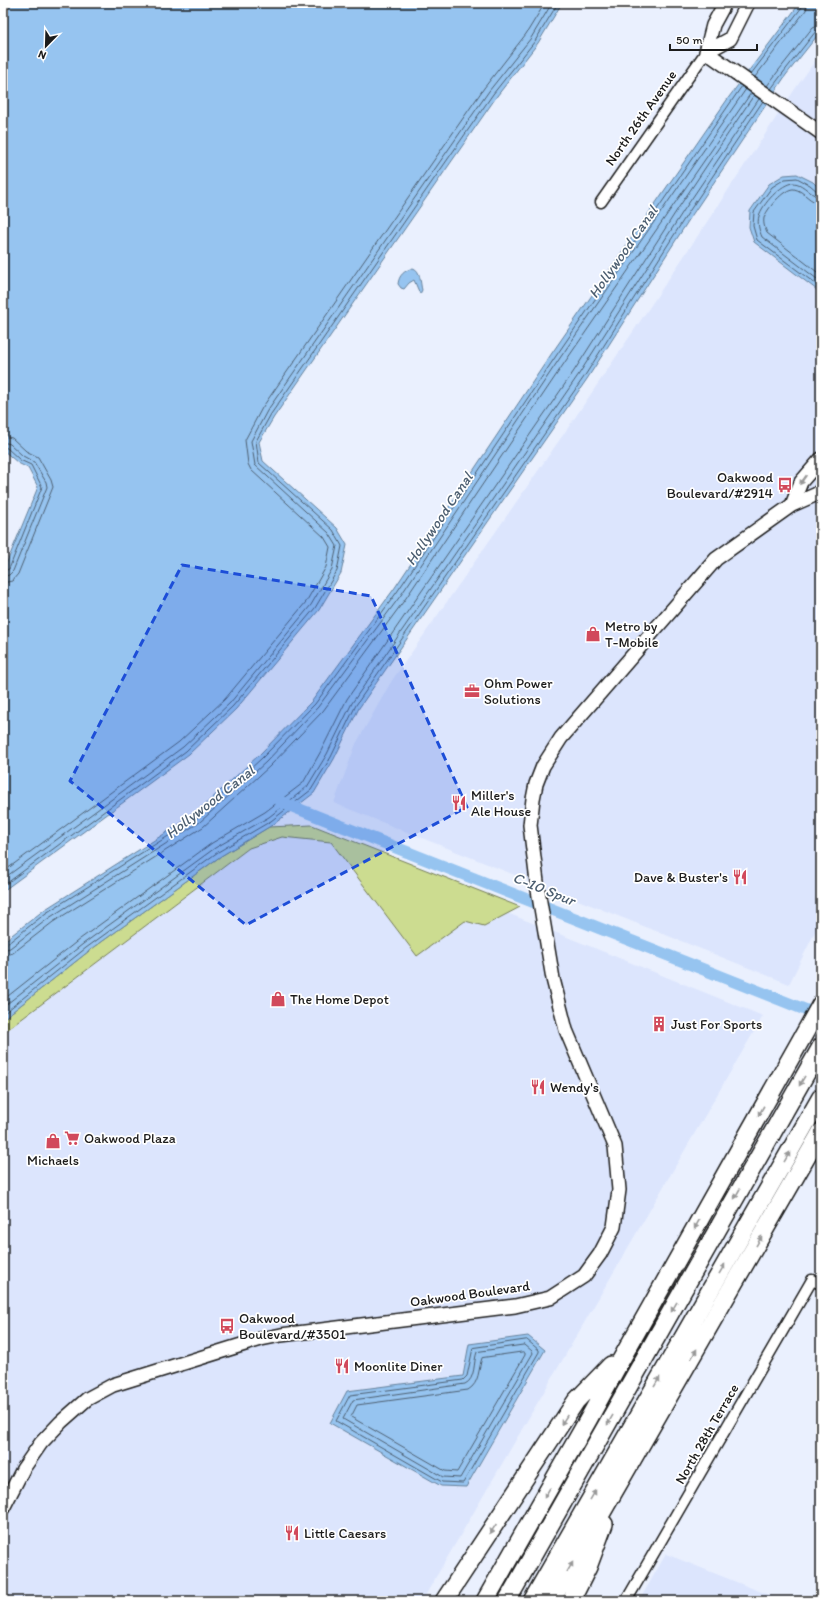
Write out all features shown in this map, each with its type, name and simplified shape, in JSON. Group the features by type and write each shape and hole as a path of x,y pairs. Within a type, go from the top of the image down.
{"highway":[{"path":"485,1601 821,1004"},
{"path":"507,1601 821,1047"},
{"path":"532,1601 821,1097"},
{"path":"551,1601 821,1132"},
{"path":"444,1601 501,1517 576,1401 627,1349"},
{"path":"571,1601 588,1567 619,1485"}],"street":[{"name":"North 26th Avenue","path":"601,202 706,52 713,25 725,3"},
{"name":"North 26th Avenue","path":"706,52 730,39 748,3"},
{"path":"706,52 821,133"},
{"path":"792,505 801,482 821,459"},
{"name":"Oakwood Boulevard","path":"3,1508 23,1469 41,1443 61,1422 87,1399 113,1385 261,1339 281,1335 515,1306 550,1298 584,1276 600,1254 614,1227 619,1190 615,1146 566,1030 553,980 538,890 530,825 536,784 543,766 561,738 716,559 792,505 817,494 821,490"},
{"name":"North 28th Terrace","path":"626,1601 816,1282"}],"highlighted area":[{"path":"182,565 371,596 467,807 246,925 70,781"}],"shaded area":[{"path":"821,53 821,920 789,984 334,803 356,744 391,682 572,422 795,89"},
{"path":"282,837 331,842 763,1016 422,1601 3,1601 3,1033 249,848"},
{"path":"666,1554 784,1601 639,1601"}],"green space":[{"path":"312,825 520,907 484,926 465,921 417,956 331,842 282,837 249,848 3,1033 3,1019 89,951 221,856 269,827"}],"water":[{"path":"5,3 562,3 538,43 497,96 274,417 259,442 263,461 337,528 347,545 341,573 319,610 236,709 189,754 3,891 3,572 38,487 28,468 18,463 3,450 3,9"},
{"name":"Hollywood Canal","path":"800,3 821,3 821,31 786,75 692,215 587,379 359,708 334,759 314,793 274,824 221,856 89,951 3,1019 3,942 44,910 194,815 259,755 312,701 394,589 552,353 729,97"},
{"path":"797,174 813,182 821,190 821,293 754,242 749,227 750,211 769,184 784,175"},
{"path":"413,268 418,271 420,277 422,290 420,294 414,280 404,289 398,284 402,274"},
{"path":"528,1336 545,1350 466,1487 441,1486 330,1423 347,1391 463,1376 469,1344"}],"waterway":[{"name":"C-10 Spur","path":"281,802 821,1016"}],"place":[{"name":"Oakwood Boulevard/#2914","path":"785,485"},
{"name":"Metro by T-Mobile","path":"593,634"},
{"name":"Ohm Power Solutions","path":"472,691"},
{"name":"Miller's Ale House","path":"459,803"},
{"name":"Dave & Buster's","path":"740,877"},
{"name":"The Home Depot","path":"278,999"},
{"name":"Just For Sports","path":"659,1024"},
{"name":"Wendy's","path":"538,1087"},
{"name":"Oakwood Plaza","path":"72,1138"},
{"name":"Michaels","path":"53,1141"},
{"name":"Oakwood Boulevard/#3501","path":"227,1326"},
{"name":"Moonlite Diner","path":"342,1366"},
{"name":"Little Caesars","path":"292,1533"}]}
